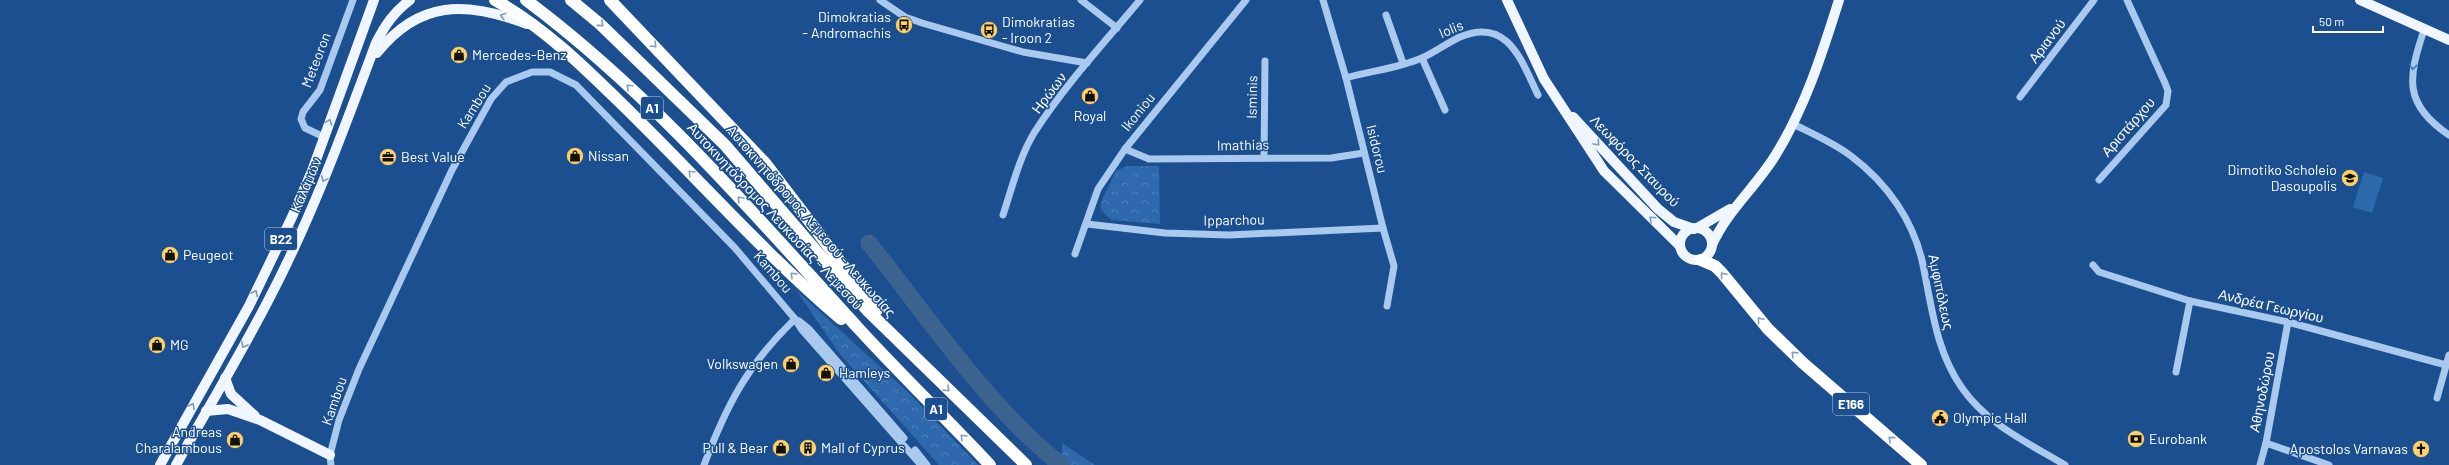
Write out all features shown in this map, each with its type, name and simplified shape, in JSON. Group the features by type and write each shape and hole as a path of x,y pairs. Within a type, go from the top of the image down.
{"highway":[{"path":"495,0 540,29 595,78 821,302 881,354"},
{"name":"Αυτοκινητόδρομος Λευκωσίας - Λεμεσού","path":"526,0 568,32 672,127 881,354 990,465"},
{"name":"Αυτοκινητόδρομος Λεμεσού - Λευκωσίας","path":"570,0 600,24 725,145 788,215 843,284 919,362 1026,465"},
{"path":"610,0 765,163 854,282 919,362"},
{"name":"E166","path":"1701,260 1715,266 1768,329 1802,363 1921,465"}],"main road":[{"name":"Καλάμων","path":"160,465 249,306 292,217 324,137 374,0"},
{"name":"Καλάμων","path":"176,465 270,299 298,240 328,170 368,64 385,25 394,14 410,0"},
{"name":"Λεωφόρος Σταυρού","path":"1507,0 1544,79 1604,171 1680,246"},
{"path":"1736,204 1683,234 1680,246 1681,251 1690,259 1701,260 1710,251 1722,225 1736,204 1751,189 1774,157 1793,124 1806,96 1839,0"},
{"path":"2360,0 2449,40"},
{"path":"368,64 390,34 399,27 418,15 440,8 471,8 512,19 540,29"},
{"name":"Λεωφόρος Σταυρού","path":"1561,104 1658,209 1674,222 1696,228"},
{"path":"1696,228 1710,236 1712,245"},
{"path":"225,378 231,394 260,420 331,460"},
{"path":"206,411 228,409 260,420"}],"street":[{"name":"Meteoron","path":"324,137 305,128 301,119 303,112 320,90 353,0"},
{"path":"880,0 905,17 922,23 1023,52 1087,63"},
{"path":"1081,0 1117,28"},
{"name":"Ηρώων","path":"1003,215 1018,166 1034,134 1087,63 1140,0"},
{"name":"Ikoniou","path":"1075,254 1087,224 1098,189 1125,149 1246,0"},
{"name":"Isidorou","path":"1323,0 1346,78 1383,228 1394,266 1387,306"},
{"name":"Αριανού","path":"2020,98 2094,0"},
{"name":"Αριστάρχου","path":"2099,180 2166,106 2168,91 2127,0"},
{"path":"1386,15 1402,63"},
{"path":"2424,30 2413,68 2414,92 2420,110 2424,115 2449,135"},
{"name":"Iolis","path":"1346,78 1422,58 1460,37 1481,32 1493,34 1505,39 1516,50 1538,95"},
{"path":"1422,58 1445,110"},
{"name":"Isminis","path":"1264,158 1265,61"},
{"name":"Kambou","path":"331,460 339,420 358,369 452,170 491,99 506,82 523,74 532,72 550,72 576,84 735,248 795,318 802,330 921,465"},
{"name":"Αμφιπόλεως","path":"1793,124 1851,156 1880,184 1902,209 1916,237 1938,339 1948,366 1963,389 1987,415 2012,435 2065,465"},
{"name":"Imathias","path":"1125,149 1148,159 1331,158 1364,153"},
{"name":"Ipparchou","path":"1087,224 1165,233 1229,235 1383,228"},
{"name":"Ανδρέα Γεωργίου","path":"2093,264 2099,272 2190,301 2288,322 2446,365"},
{"path":"2176,372 2190,301"},
{"path":"704,465 722,417 748,371 771,342 795,318"},
{"name":"Kambou","path":"795,318 809,329 927,465"},
{"name":"Αθηνοδώρου","path":"2260,465 2266,443 2288,322"},
{"path":"2437,398 2449,355"},
{"path":"2266,443 2329,465"}],"green space":[{"path":"1127,166 1159,166 1160,224 1111,220 1101,210 1101,202 1116,171"},
{"path":"2364,172 2383,178 2372,213 2353,207"},
{"path":"796,290 910,394 978,465 939,465 839,353"},
{"path":"1062,443 1095,465 1062,465"}],"waterway":[{"path":"869,243 959,360 983,388 1034,442 1061,465"}],"place":[{"name":"Dimokratias - Andromachis","path":"904,25"},
{"name":"Dimokratias - Iroon 2","path":"989,30"},
{"name":"Mercedes-Benz","path":"459,55"},
{"name":"Royal","path":"1090,96"},
{"name":"Nissan","path":"575,156"},
{"name":"Best Value","path":"388,157"},
{"name":"Dimotiko Scholeio Dasoupolis","path":"2350,178"},
{"name":"Peugeot","path":"170,255"},
{"name":"MG","path":"157,345"},
{"name":"Volkswagen","path":"791,364"},
{"name":"Hamleys","path":"826,373"},
{"name":"Olympic Hall","path":"1940,418"},
{"name":"Eurobank","path":"2136,439"},
{"name":"Andreas Charalambous","path":"235,440"},
{"name":"Pull & Bear","path":"781,448"},
{"name":"Mall of Cyprus","path":"808,448"},
{"name":"Apostolos Varnavas","path":"2421,449"}]}
